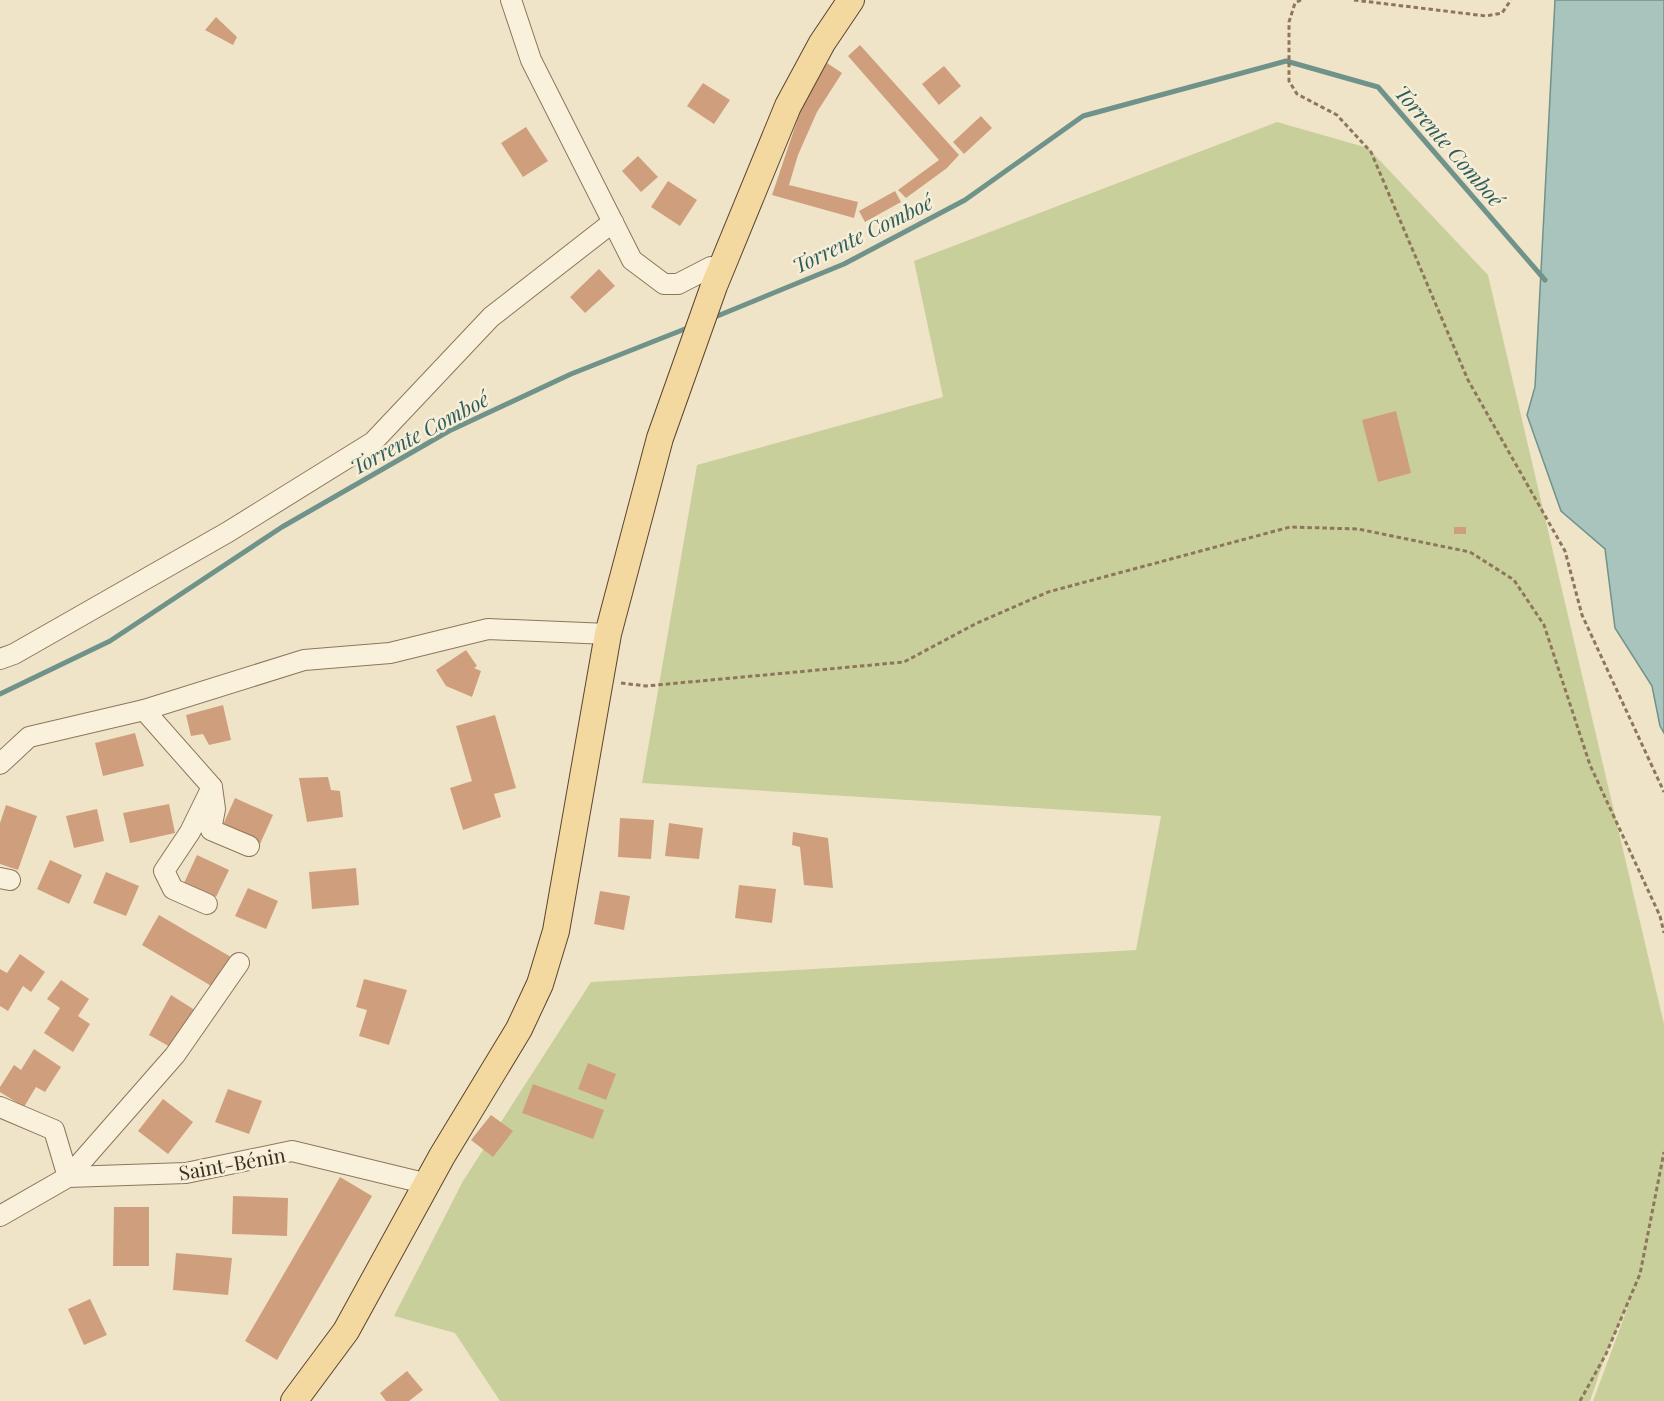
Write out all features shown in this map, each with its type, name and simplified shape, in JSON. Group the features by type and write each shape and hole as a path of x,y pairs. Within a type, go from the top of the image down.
{"main road":[{"path":"294,1401 346,1331 428,1184 519,1029 540,984 556,931 608,634 660,438 717,278 788,106 822,44 851,0"}],"street":[{"path":"511,0 531,60 632,260 664,284 678,284 711,267 717,278"},
{"path":"0,659 14,654 228,532 373,442 491,317 613,222"},
{"path":"0,764 29,737 144,710 304,660 390,653 488,629 608,634"},
{"path":"144,710 212,788 215,809 211,830 249,846"},
{"path":"207,904 173,889 164,871 190,832 212,788"},
{"name":"Saint-Bénin","path":"0,1216 68,1177 175,1055 239,963"},
{"path":"0,1107 54,1130 68,1177"},
{"name":"Saint-Bénin","path":"68,1177 186,1173 292,1151 428,1184"}],"path":[{"path":"1301,0 1295,3 1289,22 1289,81 1297,94 1337,115 1371,152 1468,380 1566,551 1582,615 1664,792"},
{"path":"1354,0 1486,16 1502,13 1511,0"},
{"path":"598,681 646,686 904,662 977,623 1048,592 1290,527 1358,529 1470,552 1514,580 1544,625 1590,765 1660,916 1664,933"},
{"path":"1580,1401 1606,1354 1640,1274 1664,1152"}],"green space":[{"path":"1277,122 1368,148 1488,275 1664,1024 1664,1401 1593,1401 1633,1293 1606,1354 1590,1401 500,1401 455,1333 394,1316 463,1181 591,982 1136,950 1161,816 642,783 697,465 943,397 914,261"}],"water":[{"path":"1555,0 1664,0 1664,733 1660,726 1652,686 1615,628 1605,549 1561,511 1527,415 1535,387"}],"building":[{"path":"216,17 237,37 233,45 205,30"},
{"path":"860,45 959,155 947,168 906,198 898,190 939,160 848,56"},
{"path":"827,63 842,73 817,112 798,155 789,185 858,202 854,218 772,195 803,103"},
{"path":"944,66 961,86 939,105 922,84"},
{"path":"703,83 730,100 714,124 687,106"},
{"path":"981,116 992,128 964,154 953,142"},
{"path":"526,127 548,161 523,177 501,143"},
{"path":"638,156 658,177 641,192 622,171"},
{"path":"668,181 697,200 680,226 651,207"},
{"path":"895,191 901,202 865,222 859,211"},
{"path":"599,269 615,286 585,313 570,297"},
{"path":"1396,411 1411,473 1378,482 1362,420"},
{"path":"1454,527 1466,527 1466,534 1454,534"},
{"path":"466,650 477,666 474,668 481,671 472,697 446,686 436,670"},
{"path":"223,705 231,740 209,745 203,734 191,736 186,715"},
{"path":"495,715 516,788 494,794 501,817 463,830 450,788 472,781 456,726"},
{"path":"135,733 144,766 103,776 95,743"},
{"path":"328,777 331,790 340,791 343,817 307,822 299,778"},
{"path":"235,798 273,815 260,844 222,827"},
{"path":"169,804 175,833 130,843 123,813"},
{"path":"6,805 37,816 18,870 0,864 0,823"},
{"path":"97,809 104,841 74,848 66,816"},
{"path":"620,818 654,820 651,859 618,857"},
{"path":"669,823 703,828 699,859 665,856"},
{"path":"793,832 828,838 833,888 804,885 800,847 792,845"},
{"path":"197,855 229,870 216,897 184,883"},
{"path":"50,860 82,875 69,904 37,889"},
{"path":"356,868 359,905 312,909 309,872"},
{"path":"106,872 139,886 126,916 93,903"},
{"path":"739,885 776,889 772,923 735,918"},
{"path":"248,888 278,901 266,929 235,916"},
{"path":"600,891 630,896 624,930 594,924"},
{"path":"159,915 231,957 213,987 142,945"},
{"path":"20,954 45,972 31,992 23,986 8,1011 0,1006 0,969 7,973"},
{"path":"364,979 407,990 389,1045 359,1036 367,1010 356,1007"},
{"path":"61,980 89,999 78,1016 90,1024 73,1052 44,1033 60,1008 47,999"},
{"path":"171,995 198,1012 172,1048 149,1035"},
{"path":"34,1049 61,1067 45,1092 36,1087 24,1107 0,1092 0,1087 14,1065 21,1070"},
{"path":"588,1063 616,1074 606,1100 578,1089"},
{"path":"533,1084 604,1110 593,1139 522,1113"},
{"path":"228,1089 262,1101 249,1134 215,1122"},
{"path":"163,1099 193,1122 168,1154 138,1131"},
{"path":"491,1115 513,1131 493,1157 471,1140"},
{"path":"340,1177 372,1196 277,1360 245,1341"},
{"path":"233,1196 288,1198 287,1236 232,1234"},
{"path":"114,1207 149,1207 149,1266 113,1266"},
{"path":"176,1253 232,1258 228,1295 173,1290"},
{"path":"90,1299 107,1335 84,1345 68,1309"},
{"path":"407,1371 423,1390 409,1401 386,1401 380,1393"}],"waterway":[{"name":"Torrente Comboé","path":"710,319 844,264 965,200 1083,116 1286,61 1378,87 1545,280"},
{"name":"Torrente Comboé","path":"0,694 110,641 282,527 449,431 571,374 690,327"}]}
